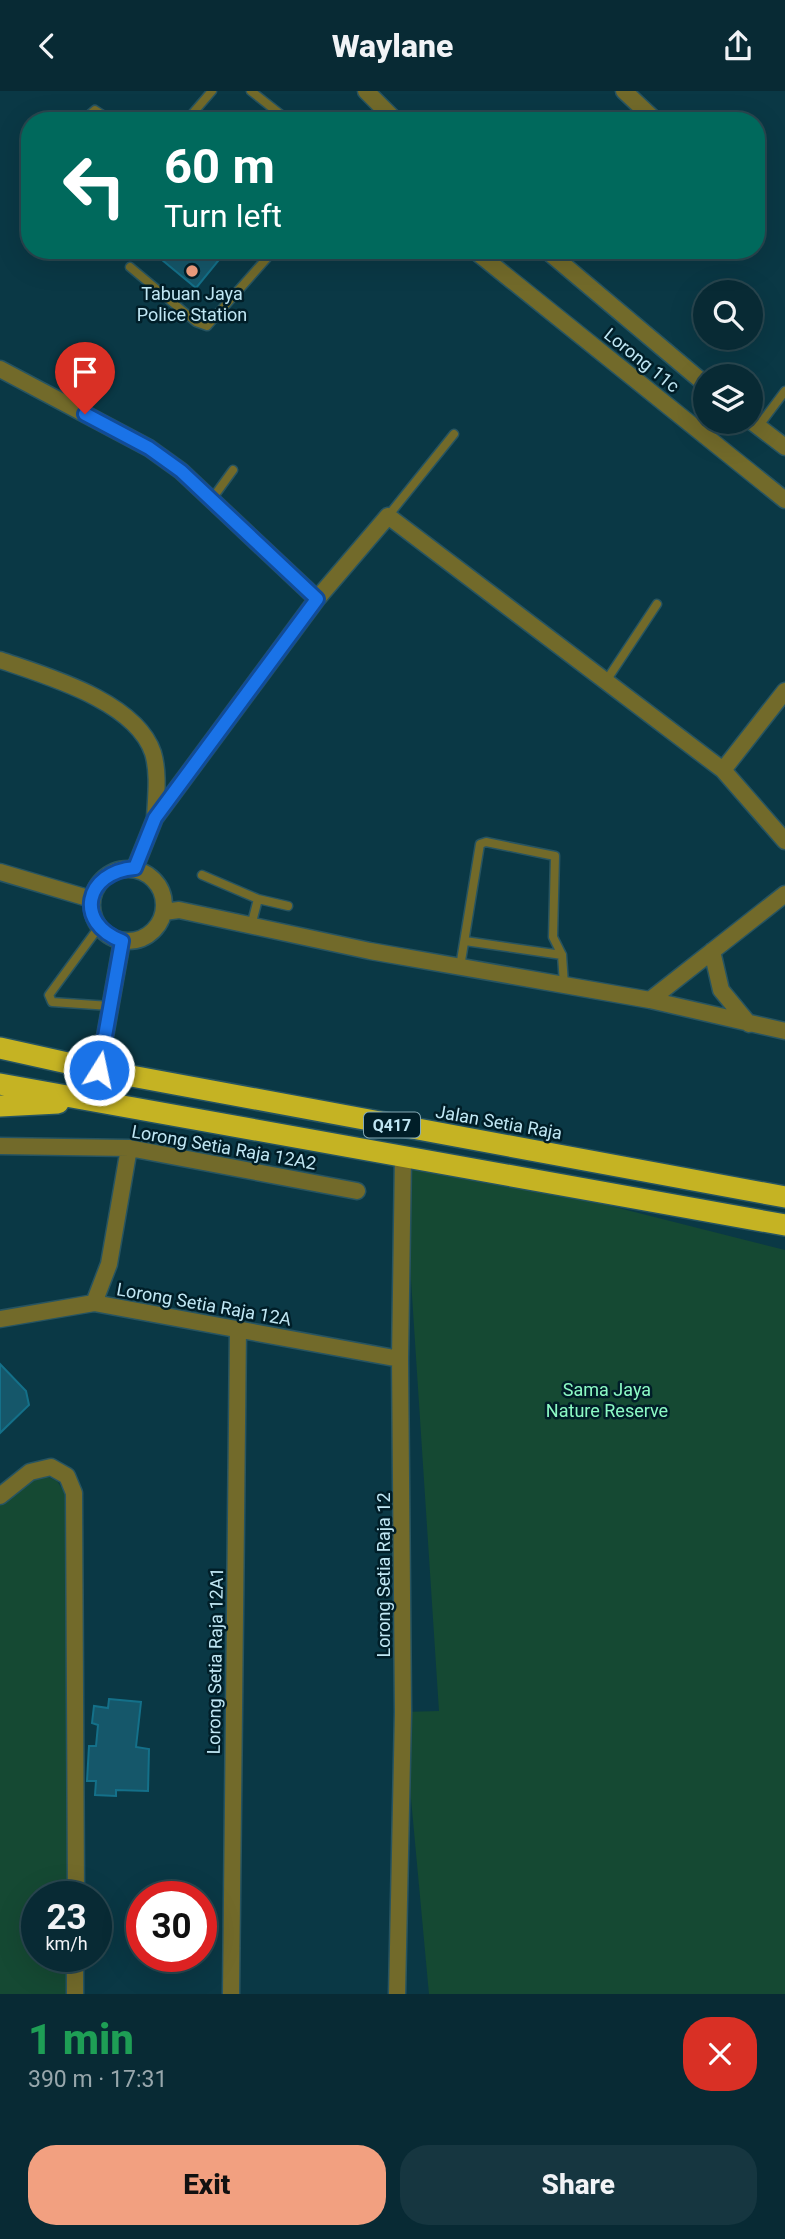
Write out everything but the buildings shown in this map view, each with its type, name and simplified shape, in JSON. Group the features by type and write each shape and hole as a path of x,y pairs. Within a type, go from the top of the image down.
{"highway":[{"name":"Jalan Setia Raja","path":"0,1048 99,1070 785,1197"},
{"name":"Q417","path":"0,1084 785,1224"},
{"path":"0,1106 95,1102"}],"street":[{"path":"366,91 387,112"},
{"path":"624,91 646,112"},
{"name":"Lorong 11c","path":"485,259 785,500"},
{"path":"557,259 693,374"},
{"path":"0,369 149,448 212,499 317,599"},
{"path":"763,431 785,447"},
{"path":"135,868 155,818 317,599 388,516 723,770 785,841"},
{"path":"0,660 50,677 113,706 136,727 153,752 157,784 155,818"},
{"path":"723,770 785,691"},
{"path":"135,868 152,877 158,885 163,893 164,912 156,929 141,939 122,941 99,927 94,919 92,898 100,881 116,870 135,868"},
{"path":"0,872 92,898"},
{"path":"650,1000 785,894"},
{"path":"164,912 179,910 460,967 650,1000 785,1031"},
{"path":"99,1070 122,941"},
{"path":"712,951 721,990 749,1024"},
{"name":"Lorong Setia Raja 12A2","path":"0,1146 129,1148 357,1191"},
{"path":"94,1303 109,1264 129,1148"},
{"name":"Lorong Setia Raja 12","path":"397,1994 403,1712 400,1359 403,1157"},
{"name":"Lorong Setia Raja 12A","path":"0,1319 94,1303 400,1359"},
{"name":"Lorong Setia Raja 12A1","path":"231,1994 238,1329"},
{"path":"0,1496 30,1472 51,1467 67,1476 74,1493 76,1881"},
{"path":"75,1972 75,1994"}],"lane":[{"path":"194,112 212,91"},
{"path":"251,91 278,112"},
{"path":"130,267 196,322 207,326 218,318 265,259"},
{"path":"763,415 785,391"},
{"path":"777,402 785,408"},
{"path":"388,516 454,434"},
{"path":"212,499 233,470"},
{"path":"606,681 657,604"},
{"path":"460,967 480,844 486,842 555,856 553,937 562,955 564,985"},
{"path":"202,875 258,899 288,906"},
{"path":"251,926 258,899"},
{"path":"99,927 49,995 52,1002 61,1004 110,1006"},
{"path":"466,941 562,955"}],"green space":[{"name":"Sama Jaya Nature Reserve","path":"403,1157 465,1169 785,1250 785,1994 429,1994 403,1712 439,1711"},
{"path":"44,1475 57,1481 66,1494 71,1881 21,1881 21,1972 71,1972 71,1994 0,1994 0,1504 20,1485"}],"place":[{"name":"Tabuan Jaya Police Station","path":"192,271"}],"route":[{"path":"85,414 149,448 181,471 247,530 317,599 155,818 135,868 116,870 100,881 92,898 94,919 99,927 122,941 99,1070"}]}
